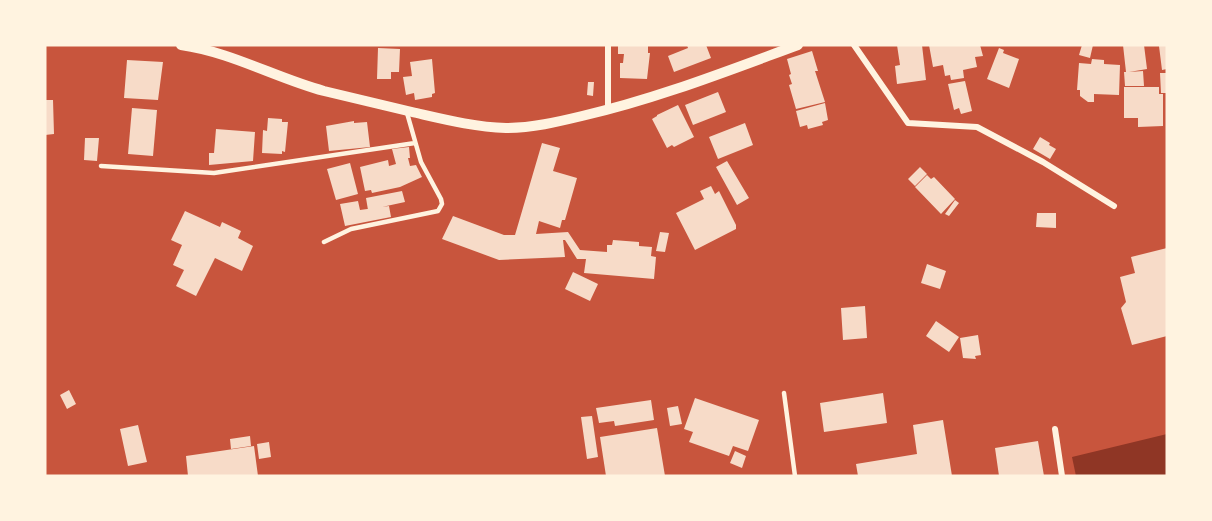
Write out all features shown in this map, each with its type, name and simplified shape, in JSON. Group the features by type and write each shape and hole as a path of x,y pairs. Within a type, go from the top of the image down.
{"street":[{"path":"182,45 216,53 289,81 475,125 509,128 531,127 608,110 646,99 798,45"},
{"path":"608,110 609,45"},
{"path":"854,45 908,123 977,127 1043,162 1114,206"},
{"path":"1055,429 1062,476"}],"lane":[{"path":"324,242 351,228 438,211 442,204 441,199 429,179 415,143 406,110"},
{"path":"101,166 214,173 415,143"},
{"path":"784,393 795,476"}],"shaded area":[{"path":"1167,434 1167,476 1076,476 1072,457"}],"building":[{"path":"618,45 648,45 648,53 650,53 647,79 620,78 620,63 623,63 624,54 618,54"},
{"path":"687,45 706,45 711,58 674,72 668,56 688,48"},
{"path":"897,45 922,45 926,80 897,84 895,66 900,65"},
{"path":"929,45 980,45 983,56 975,57 977,67 963,70 964,78 951,80 950,75 945,76 943,65 933,67"},
{"path":"1082,45 1093,45 1090,58 1079,55"},
{"path":"1123,45 1144,45 1147,69 1129,72 1143,71 1144,86 1125,86"},
{"path":"1167,45 1167,69 1162,70 1159,46"},
{"path":"378,48 400,49 399,72 391,72 391,79 377,79"},
{"path":"999,48 1004,50 1003,53 1019,59 1009,88 987,79"},
{"path":"812,51 818,71 815,71 825,102 796,109 789,85 792,84 787,59"},
{"path":"432,59 435,93 432,97 415,100 414,93 406,95 403,77 412,76 410,62"},
{"path":"1092,59 1104,60 1104,64 1120,65 1119,95 1094,94 1094,102 1088,102 1080,96 1080,90 1077,90 1079,63 1091,64"},
{"path":"127,60 163,62 158,100 124,98"},
{"path":"1160,73 1167,73 1167,93 1161,93"},
{"path":"965,81 972,111 961,114 959,108 954,110 948,84"},
{"path":"588,82 594,82 593,96 587,95"},
{"path":"1124,87 1159,87 1159,94 1163,94 1163,126 1138,127 1138,118 1124,118"},
{"path":"718,92 726,112 693,125 685,105"},
{"path":"45,100 53,100 54,134 45,135"},
{"path":"825,103 828,120 822,122 823,125 808,129 807,125 800,127 796,111"},
{"path":"678,105 694,137 667,148 652,119"},
{"path":"132,108 157,110 153,156 128,154"},
{"path":"268,118 288,122 285,152 282,151 282,154 262,153 263,130 267,131"},
{"path":"354,121 354,123 367,122 370,147 329,151 326,126"},
{"path":"745,123 753,145 718,159 709,137"},
{"path":"216,129 255,132 253,161 209,165 209,153 214,153"},
{"path":"1040,137 1056,149 1050,159 1033,149"},
{"path":"85,138 99,138 97,161 84,160"},
{"path":"542,143 560,148 553,171 577,178 565,220 562,220 560,228 539,221 536,234 568,232 580,250 607,252 607,245 612,245 613,240 639,242 639,246 652,247 651,256 656,257 654,279 584,273 586,259 577,259 565,240 563,240 565,257 499,260 442,239 453,216 504,235 515,235"},
{"path":"409,147 410,166 416,165 422,177 400,187 372,193 371,190 365,191 360,167 388,160 389,166 396,164 392,149"},
{"path":"727,161 749,198 737,205 716,167"},
{"path":"350,163 358,194 336,200 327,169"},
{"path":"920,167 927,174 915,186 908,179"},
{"path":"927,175 931,179 934,177 955,199 941,214 915,187"},
{"path":"711,186 715,194 719,191 736,229 695,250 676,213 704,199 700,191"},
{"path":"402,191 405,202 368,210 366,198"},
{"path":"955,200 959,203 949,216 945,214"},
{"path":"358,201 360,210 389,206 391,217 345,226 340,204"},
{"path":"185,211 220,227 222,222 241,231 238,238 253,246 242,271 215,258 196,296 176,286 184,270 173,265 182,245 171,240"},
{"path":"1037,213 1056,213 1056,228 1036,227"},
{"path":"660,232 669,233 665,252 656,251"},
{"path":"1167,248 1167,336 1132,345 1121,308 1126,302 1120,277 1135,273 1131,257"},
{"path":"927,264 946,271 940,289 921,283"},
{"path":"573,272 598,284 590,301 565,289"},
{"path":"865,306 867,338 843,340 841,308"},
{"path":"936,321 959,337 949,352 926,336"},
{"path":"978,335 981,355 975,356 976,359 963,358 960,338"},
{"path":"69,390 76,404 67,409 60,395"},
{"path":"883,393 887,423 824,432 820,403"},
{"path":"695,398 759,420 748,451 733,446 729,456 689,442 693,432 684,429"},
{"path":"651,400 654,420 615,426 614,421 599,423 596,408"},
{"path":"678,406 682,424 670,426 667,408"},
{"path":"592,416 598,457 587,459 581,417"},
{"path":"943,420 952,476 858,476 856,464 917,454 913,425"},
{"path":"138,425 147,462 128,466 120,429"},
{"path":"657,428 665,476 606,476 600,437"},
{"path":"250,436 251,446 231,449 230,439"},
{"path":"1038,441 1044,476 999,476 995,448"},
{"path":"269,442 271,457 259,459 257,444"},
{"path":"254,446 258,476 188,476 186,456"},
{"path":"735,451 746,456 742,468 730,463"}]}
